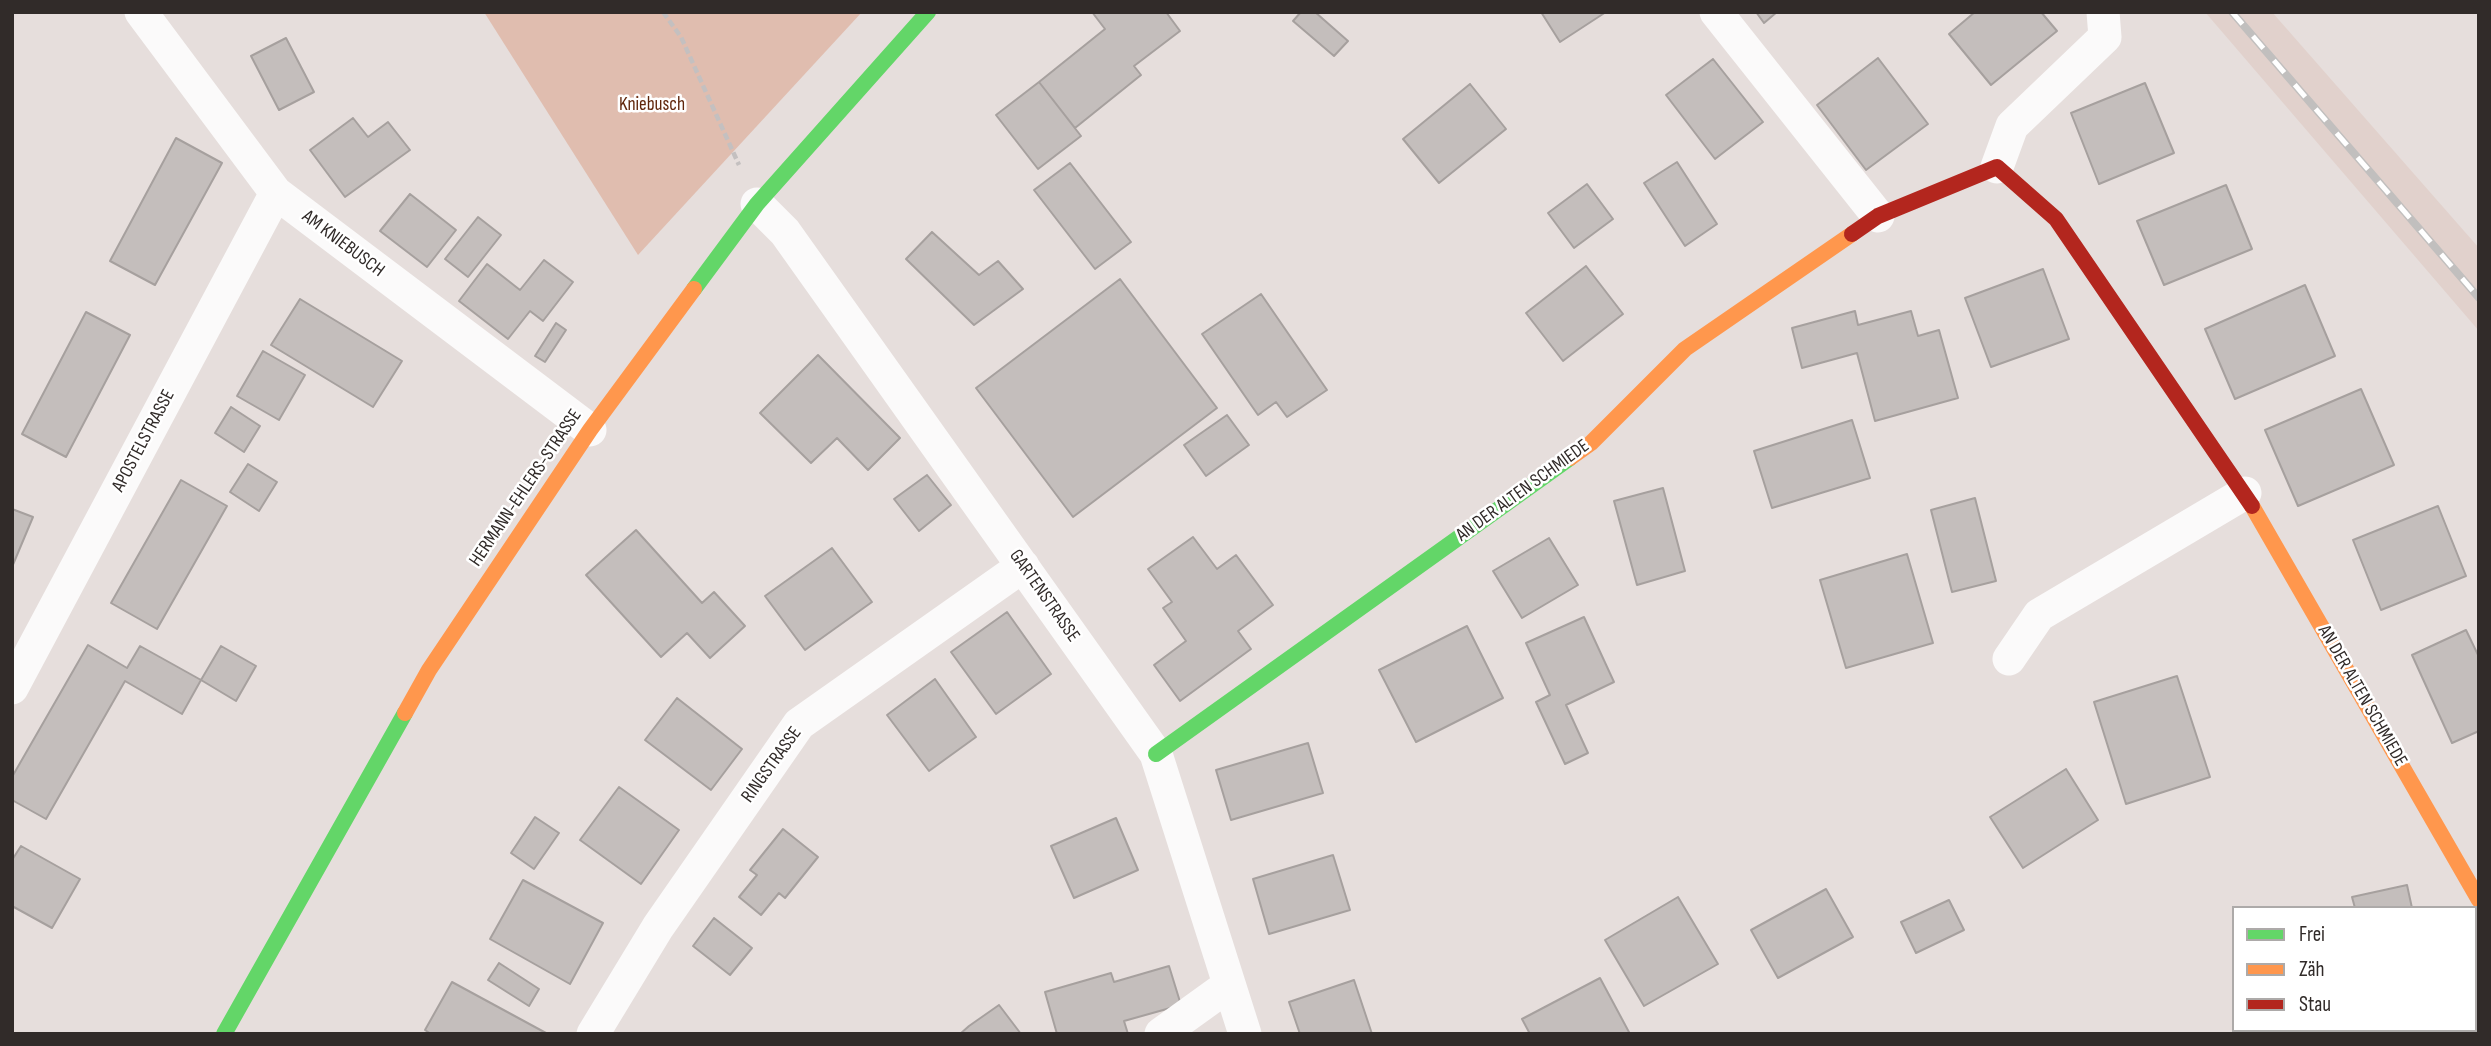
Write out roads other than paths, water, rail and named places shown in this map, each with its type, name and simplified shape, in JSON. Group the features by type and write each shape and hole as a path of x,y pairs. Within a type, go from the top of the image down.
{"street":[{"name":"AM KNIEBUSCH","path":"141,12 276,193 590,430"},
{"name":"HERMANN-EHLERS-STRASSE","path":"224,1034 429,670 590,430 757,204 928,12"},
{"path":"1716,12 1878,216"},
{"path":"1997,167 2012,126 2105,37 2103,12"},
{"name":"AN DER ALTEN SCHMIEDE","path":"1156,754 1591,443 1685,349 1878,216 1997,167 2056,219 2245,493 2479,900"},
{"name":"APOSTELSTRASSE","path":"12,688 276,193"},
{"name":"GARTENSTRASSE","path":"757,204 785,232 1156,754 1245,1034"},
{"path":"2009,659 2039,615 2245,493"},
{"name":"RINGSTRASSE","path":"593,1034 657,927 799,724 1023,566"},
{"path":"1161,1034 1229,985"}],"railway":[{"path":"2232,12 2479,298"}],"park label":[{"name":"Kniebusch","path":"652,105"}]}
